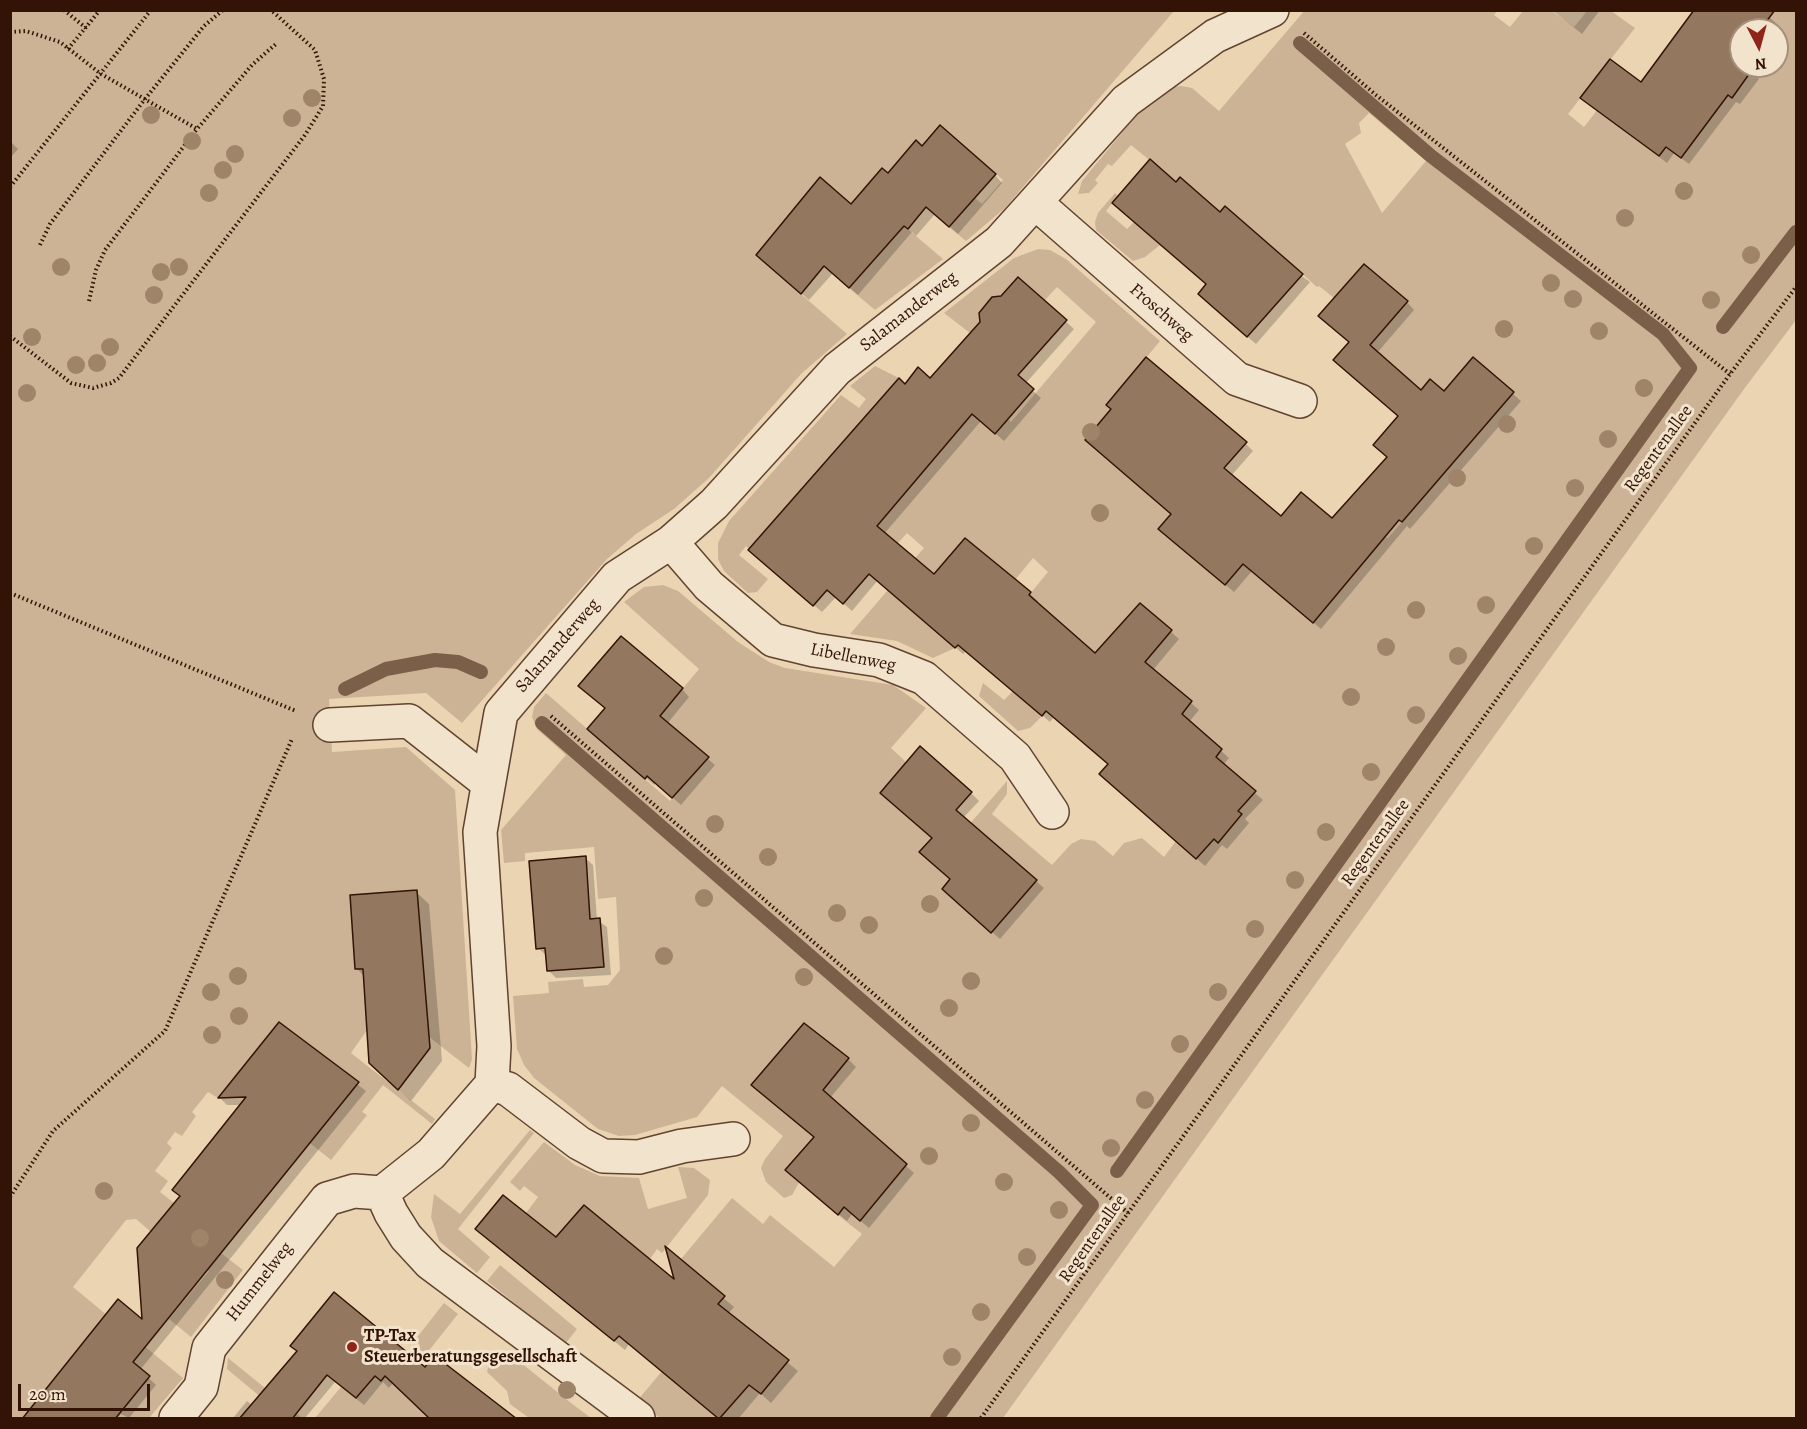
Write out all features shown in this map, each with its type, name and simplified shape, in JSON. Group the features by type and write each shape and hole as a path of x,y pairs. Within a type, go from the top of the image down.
{"street":[{"name":"Salamanderweg","path":"492,1084 494,1046 480,832 501,712 617,578 671,542 714,504 837,369 999,242 1125,101 1215,36 1272,10"},
{"name":"Froschweg","path":"1036,202 1237,379 1300,401"},
{"name":"Libellenweg","path":"671,542 709,586 774,640 799,647 879,660 924,678 1015,757 1052,812"},
{"path":"316,719 409,721 488,783"},
{"path":"638,1419 430,1263 406,1237 391,1214 382,1193 431,1154 492,1084 508,1089 579,1143 603,1156 639,1157 682,1146 733,1139"},
{"name":"Hummelweg","path":"176,1419 201,1387 209,1348 327,1199 354,1191 382,1193"}],"path":[{"path":"64,10 86,28"},
{"path":"68,49 100,10"},
{"path":"10,187 151,10"},
{"path":"40,245 50,224 145,99 204,26 223,10"},
{"path":"10,336 71,383 93,388 119,378 305,135 323,106 324,79 315,50 271,10"},
{"path":"12,30 26,31 60,42 100,74 197,129"},
{"path":"1302,31 1385,102 1730,374"},
{"path":"89,301 96,270 105,250 197,129 252,65 276,42"},
{"name":"Regentenallee","path":"981,1419 1730,374 1797,287"},
{"path":"10,593 316,719 165,1031 53,1131 10,1197"},
{"path":"520,691 1128,1213"}],"shaded area":[{"path":"1305,10 1497,11 1494,15 1510,27 1523,11 1552,11 1574,27 1587,11 1611,11 1635,28 1568,114 1584,127 1604,101 1625,131 1658,156 1728,95 1732,97 1747,78 1789,78 1789,18 1769,18 1771,16 1764,11 1796,11 1796,320 1003,1418 660,1418 637,1401 725,1296 681,1259 732,1198 763,1224 770,1215 834,1267 862,1234 838,1215 844,1207 861,1221 907,1164 871,1131 804,1174 792,1195 784,1198 766,1182 761,1168 765,1159 783,1136 722,1086 697,1117 635,1135 619,1136 598,1129 534,1078 524,1065 517,1049 513,996 549,993 548,982 583,979 584,987 608,985 620,970 616,897 598,899 594,847 525,853 525,861 504,863 501,830 566,755 537,729 532,717 534,707 546,693 670,801 708,757 660,716 699,669 624,602 644,587 663,585 678,591 738,642 769,662 785,668 893,685 926,708 891,748 906,762 880,793 932,838 919,852 934,865 1007,781 1007,794 992,814 1052,865 1071,844 1081,839 1095,841 1113,856 1124,843 1142,838 1164,857 1176,841 1197,859 1214,839 1218,843 1242,815 1238,811 1256,791 1216,757 1222,749 1200,730 1177,719 1192,701 1147,663 1096,720 1029,595 1048,572 1033,558 1015,580 965,538 906,605 955,648 933,658 897,641 850,634 924,548 907,533 889,553 806,483 749,549 746,546 739,555 768,579 757,592 748,593 724,571 718,559 718,543 729,521 841,395 859,408 866,399 850,386 875,366 899,378 943,416 956,400 996,435 1008,419 1011,422 1096,322 1057,287 1045,300 1019,277 1001,296 992,298 979,313 980,322 970,333 944,313 1014,258 1038,249 1050,250 1066,259 1160,341 1107,405 1121,419 1095,449 1125,474 1132,466 1177,519 1194,558 1225,585 1243,564 1372,551 1385,537 1388,538 1448,469 1473,420 1483,428 1514,392 1473,357 1444,391 1430,379 1399,415 1370,345 1407,301 1364,264 1334,298 1319,286 1317,287 1226,206 1199,235 1202,197 1180,177 1176,182 1131,145 1112,166 1108,164 1095,180 1098,183 1089,193 1078,194 1082,181 1139,112 1172,87 1192,88 1219,111","holes":["1369,113 1426,161 1382,213 1345,144 1361,133 1359,123"]},
{"path":"10,11 1174,11 1005,208 966,241 949,227 975,198 982,204 1003,180 940,126 922,146 915,141 888,173 882,168 863,191 943,259 875,310 849,288 892,239 820,177 756,255 847,334 801,374 709,478 674,509 636,534 607,559 462,723 426,693 329,699 332,752 406,747 455,790 472,1059 469,1068 411,1023 417,890 355,969 363,969 367,1030 351,1053 435,1119 432,1124 383,1085 362,1112 367,1115 331,1160 251,1096 218,1098 208,1092 192,1112 196,1116 182,1136 175,1132 167,1143 172,1148 155,1171 168,1181 160,1192 223,1241 217,1250 243,1270 191,1337 169,1319 209,1271 161,1231 151,1232 136,1219 126,1220 73,1287 183,1378 149,1418 92,1418 50,1385 27,1412 34,1418 11,1418"},
{"path":"1115,193 1118,196 1106,211 1127,229 1134,222 1160,245 1145,257 1133,261 1096,230 1095,222 1098,213"},
{"path":"983,683 1004,700 1013,691 1042,716 1030,728 1018,731 979,696"},
{"path":"530,1130 534,1133 458,1229 490,1257 477,1273 439,1241 431,1217 434,1194 460,1214"},
{"path":"544,1142 575,1165 600,1176 639,1178 648,1209 687,1198 678,1167 694,1168 710,1180 708,1195 662,1253 657,1249 650,1259 584,1205 550,1245 520,1221 538,1197 524,1186 520,1191 510,1182"},
{"path":"500,1265 577,1329 565,1344 487,1281"},
{"path":"444,1303 458,1314 411,1373 432,1418 315,1418 341,1387 356,1398 375,1376 385,1376 391,1381 420,1345 415,1340"},
{"path":"505,1350 591,1418 529,1418 510,1404 507,1391 487,1372 489,1363"},
{"path":"228,1358 302,1418 286,1418 227,1369"}],"building":[{"path":"1694,10 1775,10 1769,18 1729,18 1729,78 1746,78 1732,98 1728,95 1681,158 1666,147 1659,156 1580,98 1610,59 1641,82"},
{"path":"940,125 996,174 949,227 926,207 908,229 904,226 849,288 824,266 801,294 756,255 820,177 851,204 882,168 888,173 916,140 922,146"},
{"path":"1150,159 1176,182 1180,177 1220,212 1225,206 1303,274 1247,337 1198,294 1206,284 1112,203"},
{"path":"1364,264 1408,301 1370,345 1421,390 1430,379 1444,391 1473,357 1514,392 1402,522 1399,520 1313,623 1243,564 1225,585 1158,529 1171,514 1085,440 1111,409 1106,405 1146,357 1247,442 1224,468 1281,516 1301,492 1332,518 1387,457 1373,445 1398,416 1333,360 1349,342 1318,316"},
{"path":"1018,277 1067,320 1018,375 1034,389 995,434 972,414 877,526 934,574 965,538 1031,592 1029,595 1095,653 1140,603 1172,630 1145,662 1192,701 1182,714 1222,749 1216,757 1256,791 1238,811 1242,814 1218,843 1214,839 1196,859 1099,774 1108,764 1046,711 1042,716 958,645 955,648 869,574 843,604 827,590 813,606 748,550 899,378 905,384 918,367 930,378 980,322 979,313 992,297 1001,296"},
{"path":"621,636 683,688 660,716 709,757 672,798 647,776 645,779 587,729 605,708 578,686"},
{"path":"920,746 972,792 956,810 1037,880 991,933 942,889 950,879 919,852 932,838 880,793"},
{"path":"586,856 590,919 600,918 604,967 547,971 545,948 536,949 529,861"},
{"path":"417,890 430,1048 398,1090 369,1063 363,969 355,969 350,895"},
{"path":"279,1022 359,1082 133,1362 150,1376 115,1419 22,1419 118,1299 142,1319 137,1248 180,1196 172,1190 246,1097 218,1098"},
{"path":"804,1023 849,1058 823,1090 907,1164 860,1221 844,1207 838,1215 785,1170 814,1137 751,1085"},
{"path":"503,1195 556,1237 584,1205 674,1279 665,1246 725,1296 718,1304 789,1360 761,1394 749,1385 719,1419 619,1336 614,1341 475,1229"},
{"path":"334,1292 425,1367 434,1355 517,1419 430,1419 385,1376 381,1381 375,1376 356,1398 327,1375 292,1419 239,1419 297,1351 290,1346"}],"waterway":[{"path":"1117,1171 1690,368 1663,334 1431,156 1300,43"},
{"path":"1723,327 1796,232"},
{"path":"345,689 386,669 435,660 458,662 481,672"},
{"path":"542,723 1059,1172 1092,1205 937,1418"}],"place":[{"name":"TP-Tax Steuerberatungsgesellschaft","path":"352,1347"}]}
